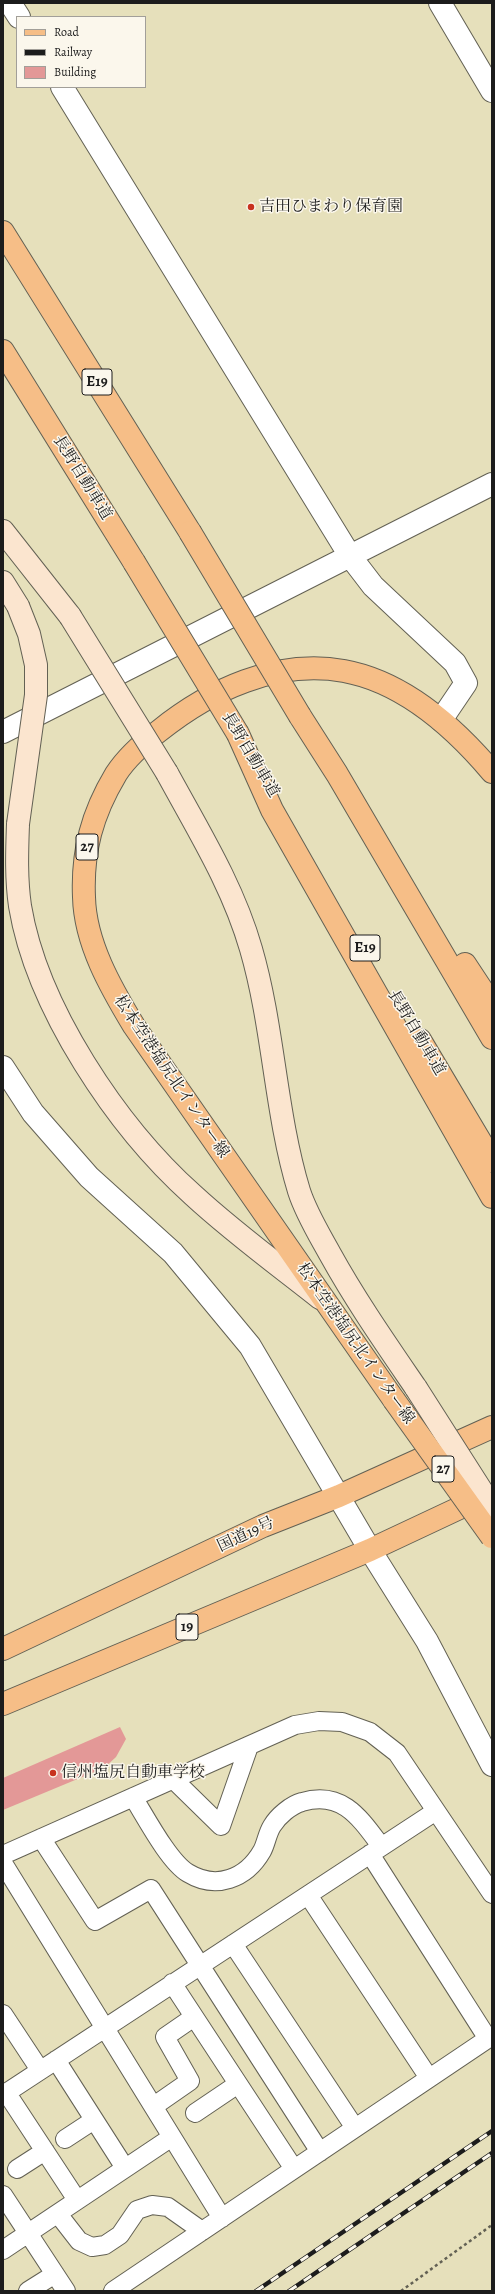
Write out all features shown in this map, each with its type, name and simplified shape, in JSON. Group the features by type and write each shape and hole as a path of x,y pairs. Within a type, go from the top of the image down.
{"main road":[{"name":"E19","path":"3,232 190,532 300,716 337,774 492,1038"},
{"name":"長野自動車道","path":"3,352 134,562 238,734 492,1162"},
{"name":"松本空港塩尻北インター線","path":"492,772 473,749 441,720 410,698 381,684 345,671 314,667 286,670 251,679 222,689 194,706 139,746 117,773 100,804 88,836 84,868 84,899 89,928 114,993 134,1026 324,1301 492,1537"},
{"path":"238,734 272,810 492,1197"},
{"path":"337,774 492,1005"},
{"name":"国道19号","path":"3,1649 264,1526 339,1496 492,1427"},
{"name":"19","path":"3,1704 370,1550 492,1493"}],"street":[{"path":"10,3 18,16"},
{"path":"440,3 492,91"},
{"path":"63,88 350,556 373,586 455,663 466,683 441,720"},
{"path":"3,732 492,484"},
{"path":"3,531 70,616 167,773 223,876 240,912 252,950 262,995 288,1149 300,1192 318,1232 348,1287 416,1388 492,1508"},
{"path":"3,582 18,606 30,634 36,666 36,695 18,824 16,872 20,907 30,945 55,1007 71,1040 96,1081 125,1122 148,1149 192,1195 324,1301"},
{"path":"3,1067 38,1119 89,1177 173,1253 250,1346 370,1550 427,1641 492,1765"}],"lane":[{"path":"3,1855 296,1725 319,1721 342,1722 370,1732 397,1753 492,1894"},
{"path":"173,1779 221,1826 249,1746"},
{"path":"113,2291 490,2037 376,1850 357,1815 336,1800 314,1798 293,1805 272,1825 262,1851 250,1869 232,1879 210,1882 187,1873 172,1857 132,1797"},
{"path":"77,2200 5,2094 436,1811"},
{"path":"42,1838 96,1921 151,1889 320,2152"},
{"path":"3,1863 222,2218"},
{"path":"308,1895 429,2078"},
{"path":"233,1944 355,2128"},
{"path":"172,1983 294,2169"},
{"path":"3,2014 40,2070"},
{"path":"154,2106 190,2081 165,2036 194,2017"},
{"path":"56,2060 125,2168"},
{"path":"194,2113 238,2084"},
{"path":"64,2140 94,2120"},
{"path":"3,2250 172,2137"},
{"path":"17,2169 45,2151"},
{"path":"3,2195 66,2291"},
{"path":"58,2214 79,2241 92,2247 105,2245 120,2235 137,2210 152,2204 168,2207 202,2231"},
{"path":"28,2291 55,2274"}],"path":[{"path":"401,2291 492,2224"}],"building":[{"name":"信州塩尻自動車学校","path":"120,1727 126,1739 116,1757 104,1768 3,1810 3,1778"}],"railway":[{"path":"256,2291 492,2131"},
{"path":"289,2291 492,2153"}],"place":[{"name":"吉田ひまわり保育園","path":"251,207"},
{"name":"信州塩尻自動車学校","path":"53,1773"}]}
